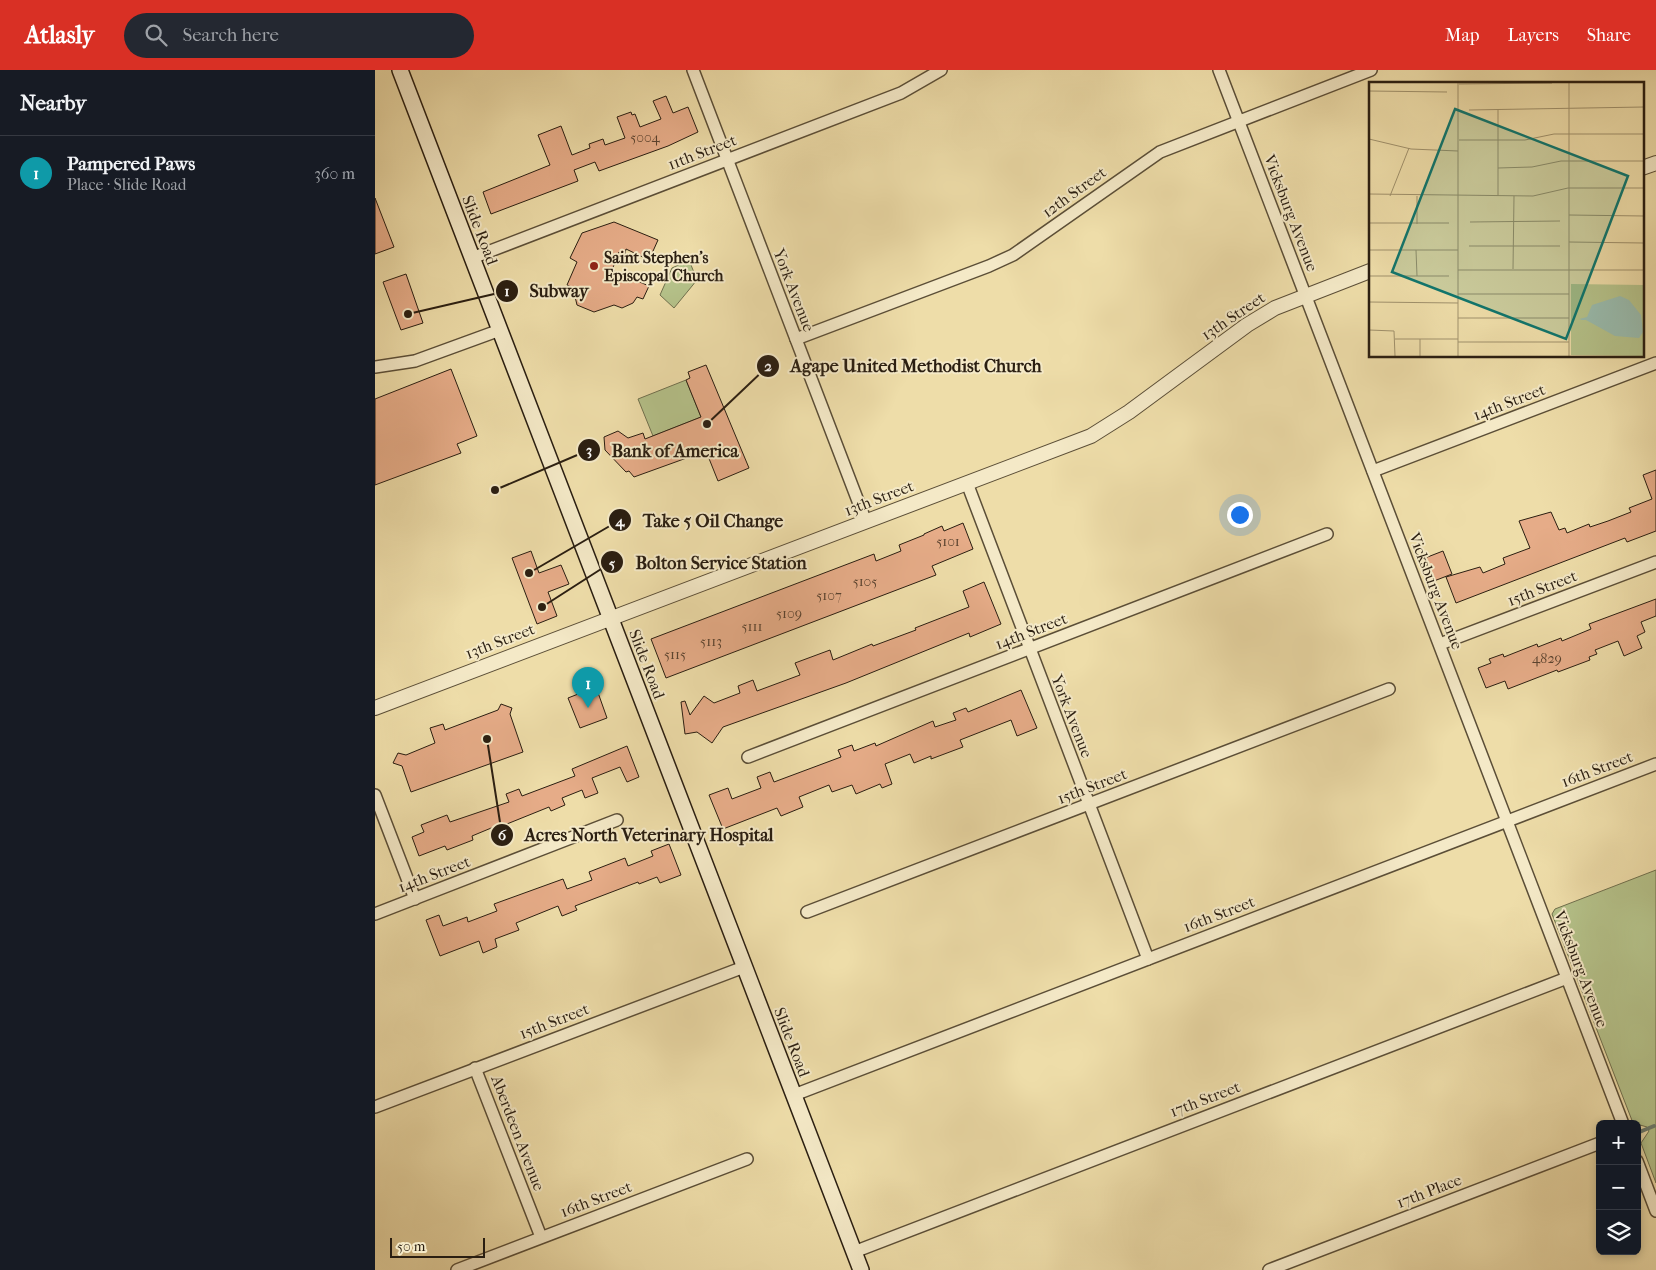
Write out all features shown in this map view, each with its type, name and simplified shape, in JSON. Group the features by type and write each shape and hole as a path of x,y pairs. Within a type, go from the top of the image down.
{"main road":[{"name":"Slide Road","path":"400,70 861,1270"}],"street":[{"name":"York Avenue","path":"693,70 866,522"},
{"name":"11th Street","path":"472,258 901,93 941,70"},
{"name":"Vicksburg Avenue","path":"1219,70 1621,1120"},
{"name":"12th Street","path":"796,339 989,266 1013,255 1160,152 1371,70"},
{"path":"1643,168 1656,163"},
{"name":"13th Street","path":"375,708 1091,436 1129,412 1247,325 1275,308 1369,271"},
{"path":"375,367 415,361 500,330"},
{"name":"14th Street","path":"1373,471 1656,363"},
{"name":"York Avenue","path":"967,483 1028,649 1148,959"},
{"name":"14th Street","path":"748,757 1327,534"},
{"name":"15th Street","path":"1440,644 1656,562"},
{"name":"15th Street","path":"807,912 1389,689"},
{"name":"16th Street","path":"794,1095 1656,764"},
{"path":"375,795 415,899"},
{"name":"14th Street","path":"375,914 617,820"},
{"name":"15th Street","path":"375,1107 745,967"},
{"name":"17th Street","path":"854,1252 1567,978"},
{"name":"Aberdeen Avenue","path":"475,1068 541,1237"},
{"name":"17th Place","path":"1269,1270 1596,1145"},
{"name":"16th Street","path":"457,1270 747,1159"},
{"path":"1639,1165 1656,1211"}],"green space":[{"path":"689,260 697,280 674,308 660,295 672,268"},
{"path":"686,380 701,417 653,436 638,399"},
{"path":"1656,870 1656,1183 1641,1143 1649,1131 1647,1127 1641,1125 1641,1120 1632,1120 1552,914 1555,909"}],"building":[{"path":"666,96 673,113 688,107 698,132 668,146 599,171 595,162 574,170 578,181 491,214 483,192 550,165 538,135 561,126 572,155 590,148 589,144 603,139 605,145 625,138 617,117 631,112 632,115 635,114 640,127 661,119 653,101"},
{"path":"375,198 394,247 375,254"},
{"name":"Saint Stephen's Episcopal Church","path":"614,222 658,240 649,260 626,249 625,254 619,252 612,270 649,286 643,299 637,297 633,303 622,308 614,305 594,312 577,305 573,288 567,285 577,262 570,258 582,233"},
{"path":"406,274 423,323 401,330 383,282"},
{"path":"706,365 749,468 718,481 706,451 634,477 629,471 626,472 605,450 604,437 618,431 628,438 643,433 645,439 701,417 686,380 690,378 688,372"},
{"path":"451,369 477,436 457,444 461,453 375,485 375,399"},
{"path":"1656,470 1656,531 1627,542 1625,538 1456,603 1446,577 1480,567 1483,573 1505,564 1503,558 1530,548 1519,521 1551,512 1559,530 1565,528 1567,533 1589,524 1590,527 1608,521 1631,512 1629,508 1652,499 1643,475"},
{"path":"963,523 973,549 932,566 936,575 666,678 651,639 874,554 876,561 901,551 899,545 942,526 944,531"},
{"path":"531,551 539,573 561,565 569,584 548,592 557,616 537,624 512,558"},
{"path":"1443,551 1452,574 1434,581 1425,558"},
{"path":"984,582 1001,624 970,637 969,633 846,683 723,727 712,743 697,732 685,734 681,702 685,701 690,715 704,696 714,703 740,693 738,686 753,680 757,691 800,675 795,663 830,650 833,660 872,644 873,646 916,630 915,628 969,607 963,591"},
{"path":"1656,599 1656,616 1641,622 1645,632 1637,636 1642,648 1624,656 1618,641 1595,650 1597,654 1589,657 1590,660 1558,672 1557,670 1508,689 1505,681 1486,688 1478,668 1491,663 1489,659 1503,654 1504,657 1537,644 1538,647 1561,638 1562,641 1591,629 1589,624"},
{"path":"596,687 607,718 580,728 568,698"},
{"path":"1021,690 1037,728 1017,736 1011,720 960,740 963,747 931,759 931,756 914,763 910,754 885,764 892,784 882,788 880,784 856,794 852,785 832,792 829,785 799,797 803,807 781,816 777,808 723,829 709,795 728,788 732,799 761,788 757,777 770,772 774,782 841,757 838,750 852,745 854,751 875,743 876,746 933,721 935,727 956,720 953,713 966,708 968,712"},
{"path":"501,704 512,708 510,714 523,752 411,792 402,766 393,763 398,753 406,755 435,743 430,728 443,724 445,730 498,710"},
{"path":"627,746 639,777 627,782 620,767 592,778 598,793 585,798 582,790 562,798 565,805 551,811 549,807 472,836 473,840 447,850 445,846 419,856 412,837 424,832 421,825 447,815 450,822 509,802 506,794 519,789 522,796 575,776 572,769"},
{"path":"669,844 681,875 660,883 657,877 639,884 638,882 575,906 577,910 562,916 558,906 516,923 519,930 495,939 497,947 483,953 479,941 440,956 426,920 439,915 443,926 467,917 468,922 497,911 494,904 563,879 567,889 592,880 589,872 625,858 628,866 653,856 651,851"}],"waterway":[{"path":"1641,1131 1654,1126"}],"place":[{"name":"Saint Stephen's Episcopal Church","path":"594,266"},
{"name":"Subway","path":"408,314"},
{"name":"Agape United Methodist Church","path":"707,424"},
{"name":"Bank of America","path":"495,490"},
{"name":"Take 5 Oil Change","path":"529,573"},
{"name":"Bolton Service Station","path":"542,607"},
{"name":"Pampered Paws","path":"588,708"},
{"name":"Acres North Veterinary Hospital","path":"487,739"}]}
